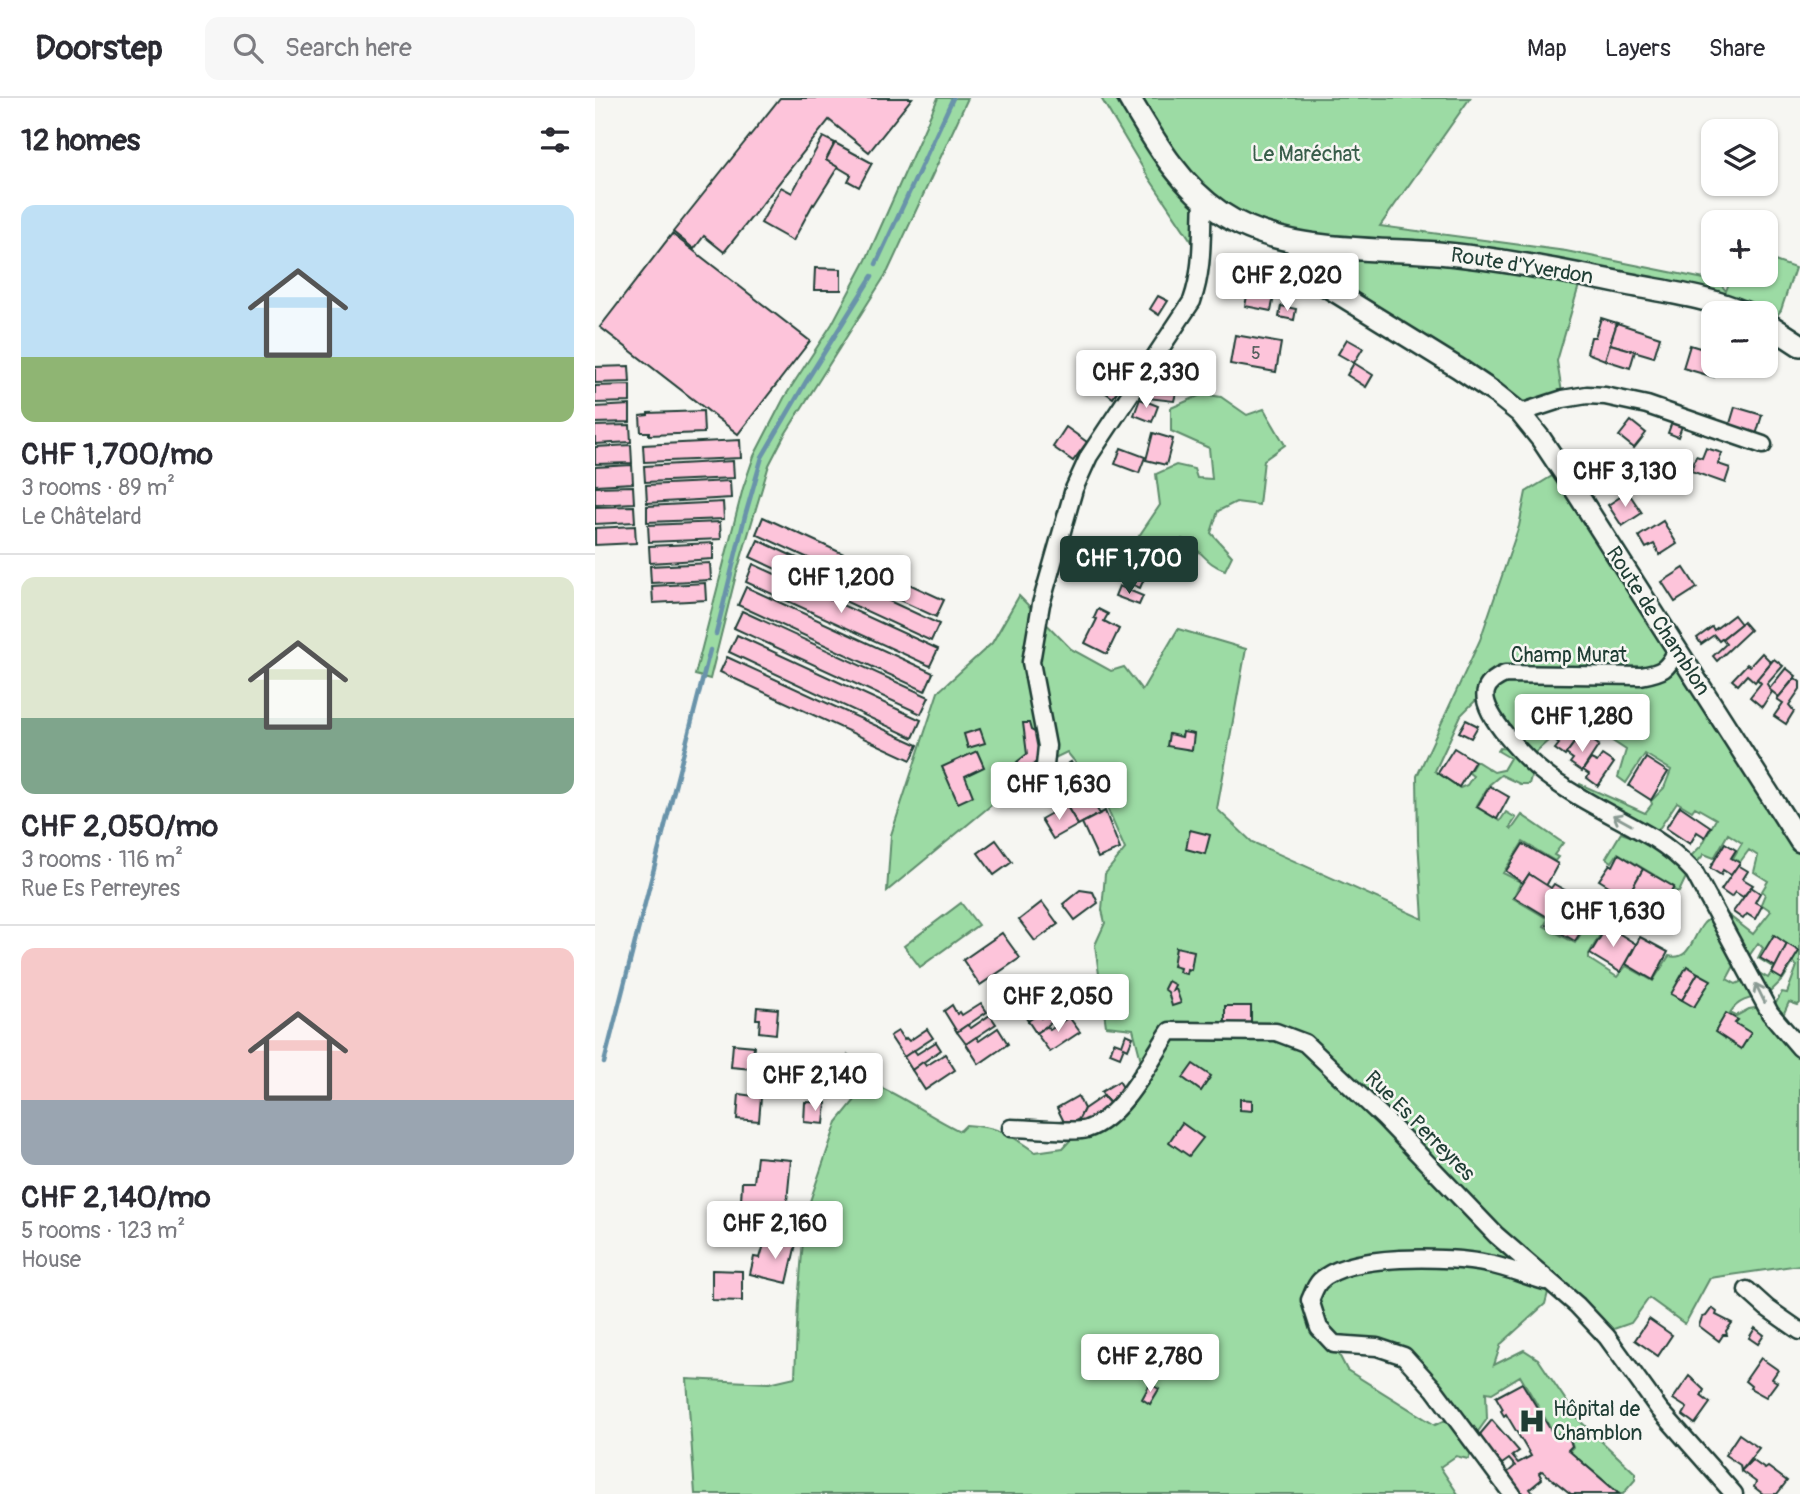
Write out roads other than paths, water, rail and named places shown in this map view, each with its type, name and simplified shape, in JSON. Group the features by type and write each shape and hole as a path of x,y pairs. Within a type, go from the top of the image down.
{"main road":[{"path":"1129,98 1179,175 1203,200 1245,227 1267,236 1295,242"},
{"name":"Route d'Yverdon","path":"1295,242 1489,260 1582,275 1706,301"},
{"path":"1778,331 1800,345"}],"street":[{"path":"1045,766 1047,746 1031,662 1041,604 1074,489 1089,456 1192,301 1200,273 1203,248 1203,200"},
{"name":"Route de Chamblon","path":"1295,242 1301,262 1319,282 1458,368 1520,413 1542,439 1800,842"},
{"path":"1520,413 1563,399 1587,395 1605,396 1647,405 1763,445"},
{"name":"Champ Murat","path":"1677,650 1669,666 1641,676 1505,674 1494,679 1486,690 1487,708 1507,734 1545,774 1678,855 1694,872 1770,1013 1800,1048"},
{"name":"Rue Es Perreyres","path":"1011,1128 1086,1130 1093,1126 1114,1112 1129,1097 1170,1031 1276,1032 1305,1043 1385,1119 1496,1235 1577,1305 1607,1337 1659,1409 1734,1494"},
{"path":"1511,1494 1434,1389 1404,1356 1377,1347 1334,1344 1319,1328 1310,1300 1318,1282 1341,1268 1398,1260 1442,1258 1490,1264 1550,1283"},
{"path":"1748,1290 1767,1308 1800,1331"}],"waterway":[{"path":"876,264 953,98"},
{"path":"716,634 762,457 872,276"},
{"path":"604,1063 710,650"}],"place":[{"name":"Hôpital de Chamblon","path":"1532,1421"}],"park label":[{"name":"Le Maréchat","path":"1306,154"}]}
